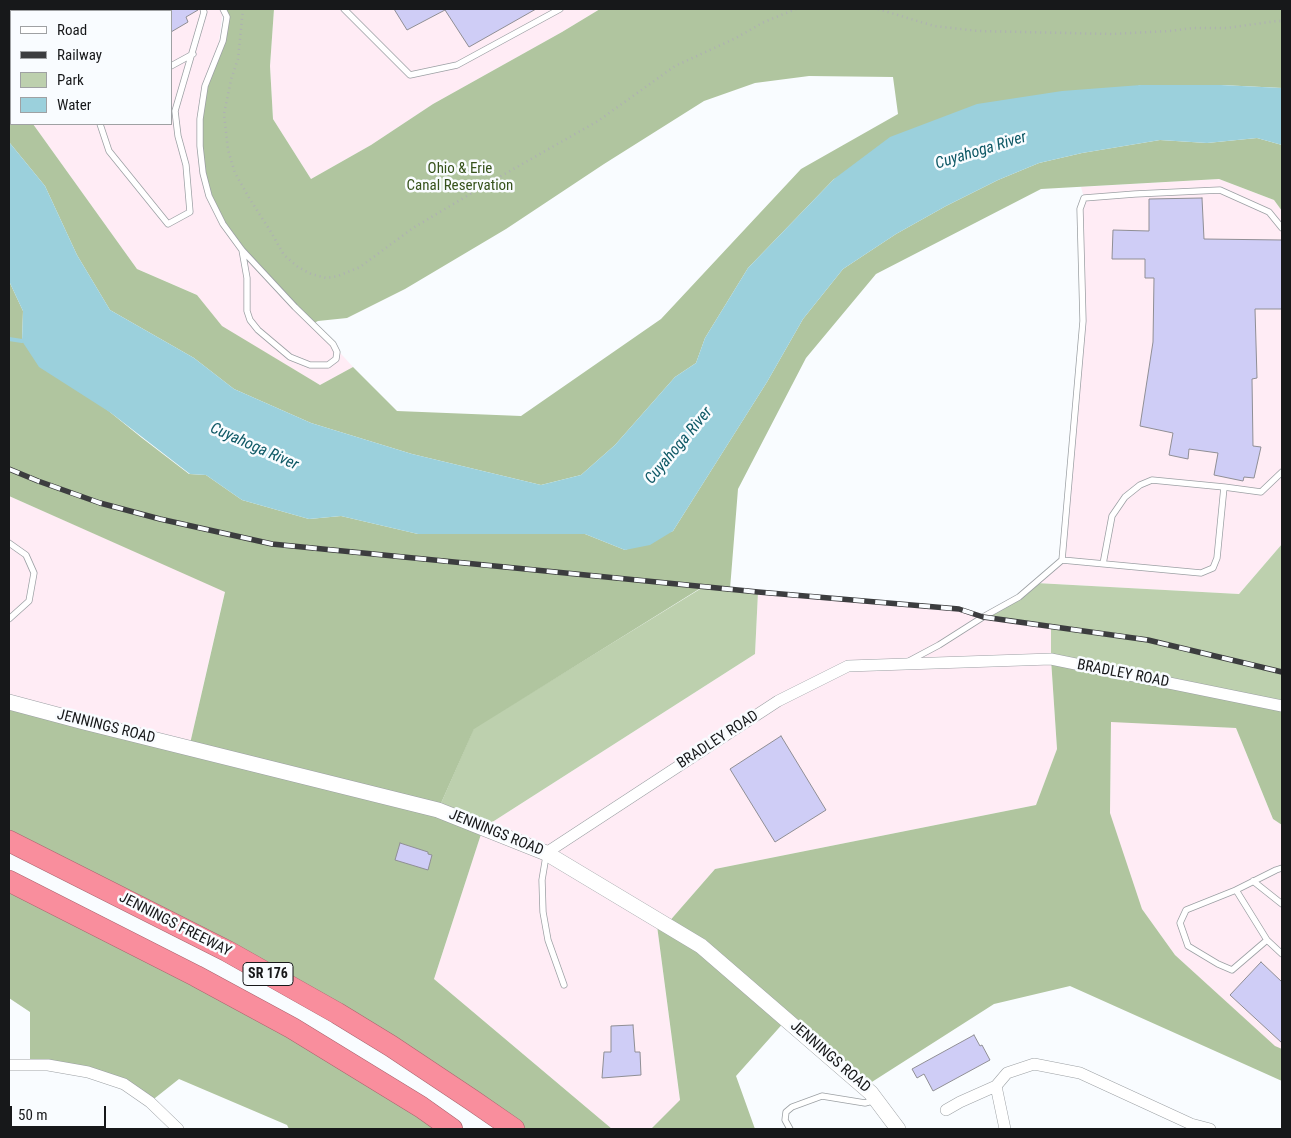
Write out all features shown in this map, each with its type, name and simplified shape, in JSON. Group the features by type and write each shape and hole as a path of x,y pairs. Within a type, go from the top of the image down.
{"highway":[{"name":"JENNINGS FREEWAY","path":"9,841 227,951 337,1013 432,1072 514,1129"},
{"name":"SR 176","path":"9,881 284,1023 421,1107 452,1129"}],"street":[{"name":"BRADLEY ROAD","path":"546,853 778,701 848,666 1051,659 1282,706"},
{"name":"JENNINGS ROAD","path":"9,702 438,810 546,853 702,946 871,1093 898,1129"},
{"path":"946,1110 996,1086 1008,1073 1034,1064 1080,1074 1191,1124 1210,1129"},
{"path":"9,1065 48,1065 88,1072 124,1084 150,1102 178,1129"},
{"path":"996,1086 1005,1129"}],"lane":[{"path":"100,125 109,151 168,224 190,212 186,166 178,136 175,111 193,54 204,12 203,9"},
{"path":"223,9 227,17 223,41 205,86 200,119 203,173 210,196 223,224 242,250 332,344 337,352 336,359 328,365 310,365 290,357 258,330 250,320 247,311 247,278 242,250"},
{"path":"344,9 410,75 458,65 560,9"},
{"path":"172,65 193,54"},
{"path":"1224,487 1217,558 1212,568 1201,573 1062,560 1083,321 1080,209 1084,198 1220,190 1270,212 1282,228"},
{"path":"1103,564 1112,516 1125,497 1140,485 1152,480 1261,492 1282,472"},
{"path":"9,543 26,555 34,574 29,601 9,619"},
{"name":"BRADLEY ROAD","path":"903,664 939,645 1019,597 1062,560"},
{"path":"546,853 542,880 543,912 548,940 564,985"},
{"path":"1267,940 1232,970 1188,946 1180,923 1186,910 1236,890 1282,868"},
{"path":"1253,881 1282,904"},
{"path":"1236,890 1267,940 1282,954"},
{"path":"790,1129 785,1120 786,1112 792,1107 822,1096 865,1103 877,1100"}],"path":[{"path":"243,9 238,59 231,80 224,114 228,150 235,173 284,255 298,267 311,274 326,278 338,276 360,266 413,228 598,121 675,66 736,38 764,22 796,9"},
{"path":"878,9 934,26 978,31 1112,34 1193,28 1227,28 1282,21"}],"shaded area":[{"path":"9,9 223,9 203,173 324,335 353,367 320,385 222,327 197,295 137,269 34,125 172,125 172,10 10,10 10,92"},
{"path":"274,9 600,9 433,104 371,145 311,179 273,119 270,66"},
{"path":"1219,179 1274,200 1282,211 1282,544 1239,594 1036,583 1062,560 1082,329 1080,209 1084,198 1081,187"},
{"path":"9,496 225,591 189,748 9,702"},
{"path":"758,592 959,609 983,617 1051,625 1051,659 1057,749 1036,805 715,869 667,924 656,918 680,1101 651,1129 612,1129 434,979 483,828 755,654"},
{"path":"1111,721 1236,728 1273,819 1282,825 1282,1049 1275,1047 1175,955 1142,909 1110,814"}],"green space":[{"name":"Ohio & Erie Canal Reservation","path":"223,9 274,9 270,66 273,119 311,179 371,145 433,104 600,9 1282,9 1282,88 1221,85 1141,85 834,179 748,268 705,338 696,363 675,377 615,445 581,475 541,485 412,454 311,423 234,389 194,358 110,310 77,255 45,186 9,142 9,90 10,125 34,125 137,269 197,295 222,326 320,385 353,367 397,411 521,416 661,319 801,169 898,114 893,77 809,76 755,83 704,101 506,229 405,289 347,318 318,321 312,324 242,250 209,196 203,173 202,99 223,41 227,17"},
{"path":"1257,138 1282,145 1282,211 1274,200 1219,179 1041,189 876,274 806,358 738,489 730,589 704,586 474,729 438,810 483,828 434,979 612,1129 514,1129 472,1100 9,841 9,702 189,748 225,592 9,496 9,281 23,311 22,341 189,474 206,475 242,500 309,519 341,516 418,534 585,534 625,550 673,531 767,382 803,319 843,269 896,234 998,180 1039,163 1082,153 1160,140 1207,143"},
{"path":"1282,544 1282,706 1051,659 1051,625 983,617 1036,583 1239,594"},
{"path":"705,586 758,592 755,654 483,828 438,810 474,728"},
{"path":"1051,659 1282,706 1282,825 1273,819 1236,728 1111,722 1110,813 1142,909 1175,955 1275,1046 1282,1049 1282,1081 1070,986 994,1004 864,1087 786,1020 736,1076 755,1129 651,1129 680,1100 656,918 667,924 715,869 1036,805 1057,749"},
{"path":"9,881 452,1129 289,1129 287,1125 179,1079 150,1102 124,1084 30,1065 30,1012 9,998"}],"water":[{"name":"Cuyahoga River","path":"1141,85 1221,85 1282,88 1282,145 1257,138 1207,143 1160,140 1082,153 1039,163 998,180 896,234 843,269 803,319 767,382 673,531 650,545 625,550 585,534 418,534 341,516 309,519 242,500 206,475 190,474 111,413 39,367 22,341 23,311 9,281 9,142 45,186 77,255 110,310 194,358 234,389 311,423 412,454 541,485 581,475 615,445 675,377 696,363 705,338 748,268 834,179 890,137 977,104 1062,91"}],"building":[{"path":"198,9 186,17 188,22 172,31 171,10"},
{"path":"394,9 536,9 469,47 445,10 407,30"},
{"path":"1202,198 1204,239 1282,240 1282,309 1255,309 1257,378 1252,379 1253,446 1261,447 1254,478 1244,477 1243,481 1214,475 1218,453 1189,449 1188,459 1169,455 1173,433 1140,426 1153,342 1154,278 1145,278 1145,259 1112,259 1113,230 1149,231 1149,199"},
{"path":"781,736 826,810 775,842 730,769"},
{"path":"400,843 432,855 428,870 395,860"},
{"path":"1261,962 1282,982 1282,1043 1230,995"},
{"path":"633,1025 635,1052 640,1052 641,1075 602,1078 604,1052 611,1052 611,1026"},
{"path":"974,1035 990,1060 933,1091 924,1074 917,1078 912,1069"}],"waterway":[{"path":"9,339 22,341 26,339"}],"railway":[{"path":"9,469 100,503 160,519 272,544 758,592 959,609 983,617 1148,640 1282,672"}]}
